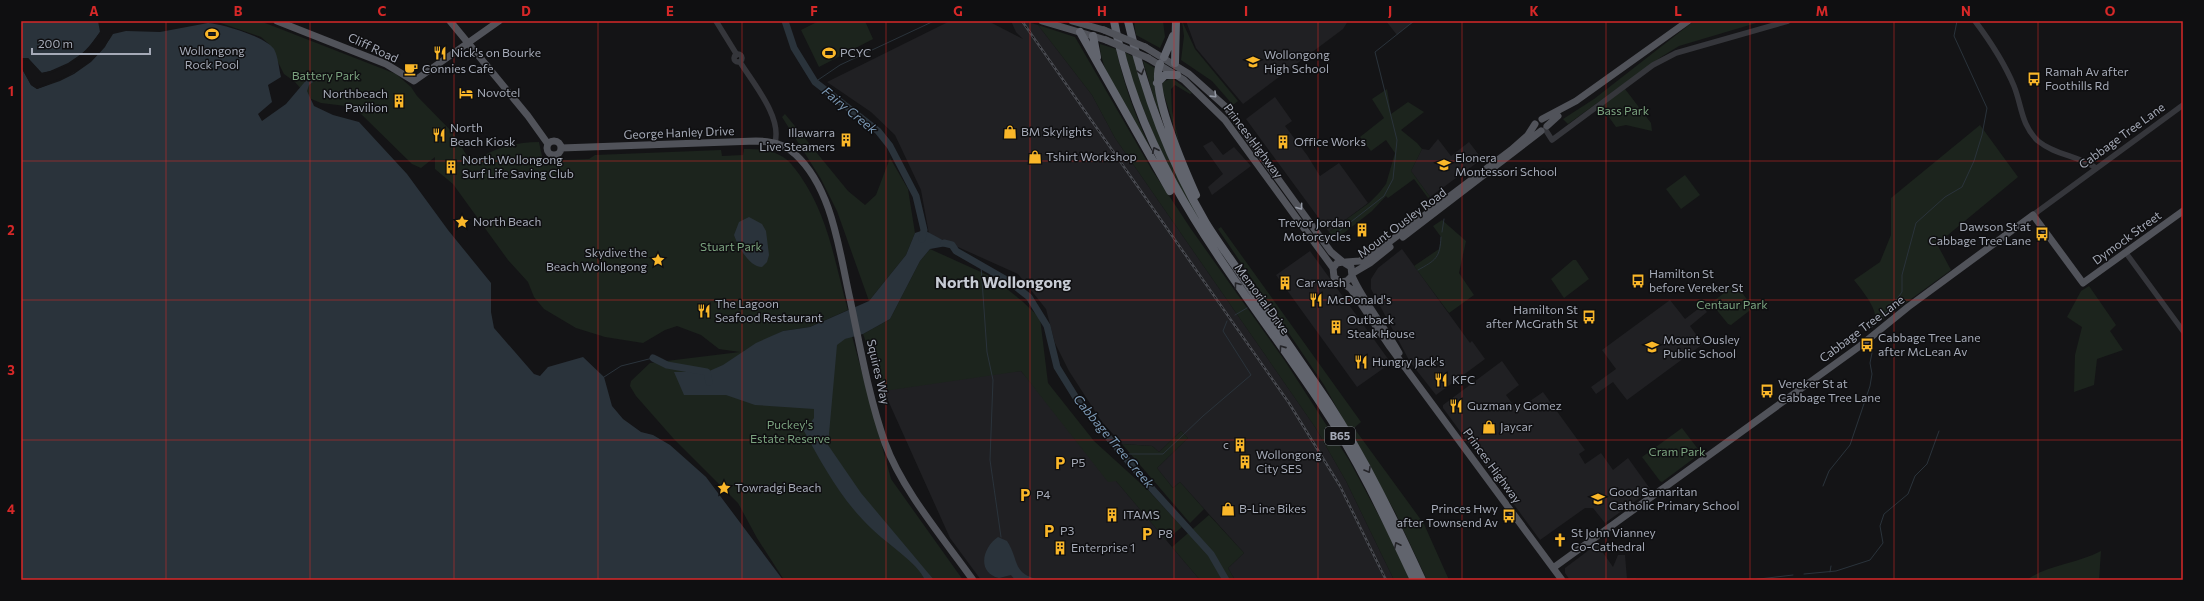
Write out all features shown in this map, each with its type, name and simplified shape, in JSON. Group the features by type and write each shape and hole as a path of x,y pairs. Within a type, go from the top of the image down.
{"highway":[{"name":"Memorial Drive","path":"1114,21 1130,84 1147,132 1176,191 1225,268 1322,406 1368,484 1414,580"},
{"name":"Memorial Drive","path":"1128,21 1146,89 1172,157 1206,223 1328,402 1381,493 1422,580"},
{"name":"B65","path":"1172,21 1172,40 1162,60 1157,82 1172,136 1190,182 1237,269"},
{"path":"1175,63 1176,21"},
{"name":"B65","path":"1080,32 1172,194 1195,229 1225,268"},
{"name":"B65","path":"1093,36 1095,51 1102,71"},
{"path":"1157,82 1164,75 1177,75"}],"main road":[{"name":"Cliff Road","path":"277,21 382,62 414,80 469,43"},
{"path":"450,21 528,116 548,144 547,151 552,155 558,154 561,148 556,141 548,144"},
{"path":"469,43 499,21"},
{"name":"Princes Highway","path":"1042,21 1106,40 1148,58 1175,63 1216,97 1236,119 1331,252 1345,262"},
{"name":"Princes Highway","path":"1075,21 1094,24 1104,30 1145,47 1199,93 1218,112 1253,156 1333,268"},
{"name":"Mount Ousley Road","path":"1542,119 1570,106 1688,21"},
{"name":"B65","path":"1093,36 1094,24"},
{"name":"Mount Ousley Road","path":"1352,274 1373,261 1544,129 1555,118 1587,98 1612,77"},
{"path":"1542,119 1546,122 1544,129 1536,129 1535,124 1537,120 1542,119"},
{"name":"Mount Ousley Road","path":"1345,262 1360,261 1372,255 1511,150 1528,135 1535,124"},
{"name":"George Hanley Drive","path":"561,148 756,140 775,142 795,154"},
{"path":"1253,156 1261,153"},
{"name":"Squires Way","path":"795,154 811,175 827,207 836,236 851,307 882,432 899,473 974,580"},
{"name":"Dymock Street","path":"2033,215 2084,283 2183,210"},
{"name":"Cabbage Tree Lane","path":"1554,568 1860,346 1908,307 2033,215"},
{"path":"1345,262 1351,267 1352,274 1347,281 1341,282 1334,277 1333,268 1337,263 1345,262"},
{"name":"Princes Highway","path":"1352,274 1359,290 1386,330 1404,364"},
{"name":"Princes Highway","path":"1341,282 1351,289 1390,347 1562,580"}],"street":[{"path":"716,21 736,55 742,57 740,62 774,118 777,131 775,142"},
{"path":"1544,129 1552,140 1653,66 1676,53 1788,21"},
{"path":"1975,21 1991,42 2014,86 2022,117 2033,135 2048,147 2096,168"},
{"name":"Cabbage Tree Lane","path":"2033,215 2183,105"},
{"path":"2126,253 2183,331"}],"shaded area":[{"path":"21,21 98,21 100,32 76,59 60,68 42,73 28,58 21,59"},
{"path":"950,21 988,21 1023,39 1016,32 1011,21 1024,21 1038,25 1092,95 1115,138 1315,427 1346,481 1394,580 1235,580 1228,568 1244,553 1180,482 1173,488 1157,468 1188,438 1181,431 1159,452 1152,446 1122,444 1102,422 1069,371 1055,343 1046,309 1018,274 929,234 921,190 895,135 871,112 827,82"},
{"name":"Wollongong High School","path":"1186,21 1348,21 1343,29 1243,104 1196,48"},
{"path":"1386,21 1415,21 1397,35"},
{"path":"208,23 224,26 254,36 269,44 274,49 281,77 268,85 272,102 258,114 262,121 286,104 309,77 313,82 309,85 307,91 314,106 333,115 359,122 407,174 448,230 491,283 491,312 494,328 534,374 540,376 548,367 583,357 604,377 612,406 623,419 641,432 653,435 670,445 706,477 783,580 21,580 21,67 31,85 37,89 60,80 80,69 98,54 113,34 126,31 160,32"},
{"path":"1275,97 1292,121 1285,126 1307,155 1320,176 1339,163 1368,203 1329,232 1246,119"},
{"name":"Elonera Montessori School","path":"1438,139 1451,156 1469,142 1482,159 1430,197 1411,171 1422,149 1429,150"},
{"path":"1212,141 1223,155 1234,147 1251,166 1212,195 1208,187 1223,174 1203,146"},
{"path":"749,217 762,224 766,231 769,255 767,262 762,267 753,264 748,260 738,245 734,235 739,222"},
{"path":"924,230 952,245 930,249 920,261 890,319 863,334 845,339 837,345 828,445 861,493 934,580 925,580 921,573 909,560 878,535 843,495 826,470 804,431 814,418 814,409 755,405 726,395 684,395 674,372 707,372 723,365 756,343 783,331 810,327 869,301 906,255 915,233"},
{"path":"1402,249 1470,343 1472,341 1485,359 1436,395 1410,362 1371,289 1371,279 1378,268"},
{"path":"1310,251 1391,363 1357,387 1276,275"},
{"name":"Mount Ousley Public School","path":"1670,300 1685,319 1702,306 1707,312 1690,326 1703,344 1627,400 1613,382 1596,394 1591,387 1616,369 1602,350"},
{"path":"1502,361 1519,385 1506,395 1517,410 1543,392 1585,450 1579,454 1585,464 1601,453 1613,470 1628,458 1651,490 1605,523 1593,508 1585,508 1540,540 1443,408 1443,405"},
{"path":"1021,371 1200,580 981,580 950,538 882,387"},
{"path":"998,537 1007,541 1020,570 1024,574 1040,580 1015,580 1011,575 999,578 992,575 987,570 984,559 986,553 993,541"},
{"path":"1597,544 1613,567 1618,555 1625,555 1627,579 1636,578 1635,580 1570,580 1565,573 1565,568"}],"green space":[{"path":"215,21 260,21 396,74 411,87 417,96 454,134 471,163 503,147 529,142 539,142 543,161 589,159 595,155 721,150 722,156 743,155 744,149 769,151 786,159 793,166 811,193 825,225 848,310 810,327 783,331 744,351 845,339 852,336 891,479 963,580 784,580 757,538 738,503 673,438 636,396 630,386 631,381 650,363 740,352 719,349 701,335 677,326 665,330 643,343 605,337 576,328 544,309 534,297 528,282 508,260 453,184 435,169 435,157 421,168 412,164 360,113 346,106 321,103 309,98 295,82 284,74 269,44 261,37"},
{"name":"PCYC","path":"819,21 865,21 873,39 819,67 801,30"},
{"path":"1134,21 1163,21 1165,37 1160,48 1136,35"},
{"path":"1182,21 1195,49 1238,101 1233,105 1212,81 1181,60 1184,36"},
{"path":"1694,21 1763,21 1679,46 1661,57 1568,124 1563,119 1594,99"},
{"path":"1038,25 1075,37 1152,170 1191,229 1285,361 1349,460 1394,544 1410,580 1394,580 1346,481 1315,427 1115,138 1092,95"},
{"path":"1100,44 1116,49 1130,100 1151,149 1111,82 1101,55"},
{"path":"1124,52 1134,57 1163,145 1217,250 1168,169 1137,94"},
{"path":"1143,61 1155,68 1155,83 1174,147 1155,102"},
{"path":"1172,78 1192,93 1190,94 1175,85 1171,89 1172,111 1180,146 1162,88 1163,82"},
{"path":"1387,89 1391,114 1408,102 1424,112 1401,130 1422,149 1411,171 1430,197 1428,198 1414,179 1388,198 1386,196 1372,211 1335,240 1329,232 1369,203 1386,184 1395,153 1386,140 1371,151 1360,137 1384,118 1372,99"},
{"name":"Bass Park","path":"1625,89 1651,123 1652,131 1626,125 1616,127 1601,106"},
{"path":"785,114 848,191 865,205 876,195 890,158 908,189 915,233 906,255 869,301 837,211 821,179 782,117"},
{"path":"1980,125 2018,177 1937,244 1951,270 1878,323 1875,320 1872,305 1854,280 1880,262 1891,235 1891,198"},
{"path":"1685,175 1700,195 1681,209 1666,189"},
{"path":"1442,220 1466,241 1459,273 1474,295 1449,313 1414,266 1439,249 1441,237 1433,226"},
{"path":"1221,227 1361,422 1354,428 1424,524 1449,580 1427,580 1395,512 1324,385 1218,229"},
{"path":"930,249 992,277 1022,301 1040,318 1048,383 1094,441 1149,491 1182,527 1166,540 1116,481 1108,482 1021,371 884,391 863,334 890,319 920,261"},
{"path":"1573,260 1576,260 1589,279 1564,298 1551,279"},
{"name":"Centaur Park","path":"1736,284 1753,308 1731,325 1728,324 1711,303"},
{"path":"2089,286 2116,325 2110,331 2123,350 2097,359 2094,385 2074,392 2075,355 2082,327 2067,317 2081,291"},
{"name":"Cram Park","path":"1682,428 1701,453 1662,482 1642,457"},
{"path":"1181,431 1188,438 1157,468 1173,488 1180,482 1204,509 1190,523 1122,444 1152,446 1159,452"},
{"path":"1209,515 1244,553 1228,568 1235,580 1200,580 1172,547"},
{"path":"2101,551 2099,580 2027,580 2043,571 2082,559"}],"pier":[{"path":"102,29 102,33 89,52 69,65 51,73 41,75 27,60 21,61 22,58 28,58 41,73 50,71 68,63 87,50"},
{"path":"113,31 105,47 91,62 74,74 60,81 37,89 31,85 21,67 21,65 37,87 59,79 73,73 90,60"}],"waterway":[{"name":"Fairy Creek","path":"785,21 794,48 815,82 878,131 890,146 916,196 924,230 922,239"},
{"path":"815,82 840,65 934,21"},
{"path":"1333,236 1384,196 1393,179 1397,140 1375,52 1414,21"},
{"name":"Cabbage Tree Creek","path":"1871,328 1891,307 1902,292 1902,275 1916,223 1945,197 1962,187 1974,161 1982,135 1987,108 1954,36 1957,21"},
{"path":"1442,232 1444,219"},
{"path":"1418,270 1436,258 1440,250 1441,237"},
{"name":"Cabbage Tree Creek","path":"944,243 952,245 956,251 1010,282 1029,297 1047,326 1057,367 1078,401 1144,480 1211,554 1226,580"},
{"path":"981,266 987,352 993,380 990,460 1001,537"},
{"path":"1235,315 1247,308"},
{"path":"1122,454 1163,454 1203,416 1251,375 1223,331 1227,321"},
{"name":"Cabbage Tree Creek","path":"1823,486 1829,471 1850,445 1870,386 1872,374 1870,363 1873,348"},
{"path":"604,377 621,366 653,358"},
{"path":"653,358 667,365 707,372 709,382"},
{"path":"1804,574 1836,571 1870,560 1883,543 1880,526 1884,514 1908,494 1915,476 1927,464 1939,431"},
{"name":"Cabbage Tree Creek","path":"1830,572 1831,566"},
{"path":"1751,580 1793,575"}],"railway":[{"path":"1022,21 1289,403 1340,486 1386,580"}],"place":[{"name":"Wollongong Rock Pool","path":"212,34"},
{"name":"Nick's on Bourke","path":"440,53"},
{"name":"PCYC","path":"829,53"},
{"name":"Wollongong High School","path":"1253,62"},
{"name":"Connies Cafe","path":"411,69"},
{"name":"Ramah Av after Foothills Rd","path":"2034,79"},
{"name":"Novotel","path":"466,93"},
{"name":"Northbeach Pavilion","path":"399,101"},
{"name":"BM Skylights","path":"1010,132"},
{"name":"North Beach Kiosk","path":"439,135"},
{"name":"Illawarra Live Steamers","path":"846,140"},
{"name":"Office Works","path":"1283,142"},
{"name":"Tshirt Workshop","path":"1035,157"},
{"name":"Elonera Montessori School","path":"1444,165"},
{"name":"North Wollongong Surf Life Saving Club","path":"451,167"},
{"name":"North Beach","path":"462,222"},
{"name":"Trevor Jordan Motorcycles","path":"1362,230"},
{"name":"Dawson St at Cabbage Tree Lane","path":"2042,234"},
{"name":"Skydive the Beach Wollongong","path":"658,260"},
{"name":"Hamilton St before Vereker St","path":"1638,281"},
{"name":"Car wash","path":"1285,283"},
{"name":"McDonald's","path":"1316,300"},
{"name":"The Lagoon Seafood Restaurant","path":"704,311"},
{"name":"Hamilton St after McGrath St","path":"1589,317"},
{"name":"Outback Steak House","path":"1336,327"},
{"name":"Cabbage Tree Lane after McLean Av","path":"1867,345"},
{"name":"Mount Ousley Public School","path":"1652,347"},
{"name":"Hungry Jack's","path":"1361,362"},
{"name":"KFC","path":"1441,380"},
{"name":"Vereker St at Cabbage Tree Lane","path":"1767,391"},
{"name":"Guzman y Gomez","path":"1456,406"},
{"name":"Jaycar","path":"1489,427"},
{"name":"c","path":"1240,445"},
{"name":"Wollongong City SES","path":"1245,462"},
{"name":"P5","path":"1060,463"},
{"name":"Towradgi Beach","path":"724,488"},
{"name":"P4","path":"1025,495"},
{"name":"Good Samaritan Catholic Primary School","path":"1598,499"},
{"name":"B-Line Bikes","path":"1228,509"},
{"name":"ITAMS","path":"1112,515"},
{"name":"Princes Hwy after Townsend Av","path":"1509,516"},
{"name":"P3","path":"1049,531"},
{"name":"P8","path":"1147,534"},
{"name":"St John Vianney Co-Cathedral","path":"1560,540"},
{"name":"Enterprise 1","path":"1060,548"}],"district":[{"name":"North Wollongong","path":"1003,282"}],"park label":[{"name":"Battery Park","path":"326,76"},
{"name":"Stuart Park","path":"731,247"},
{"name":"Puckey's Estate Reserve","path":"790,432"}]}
